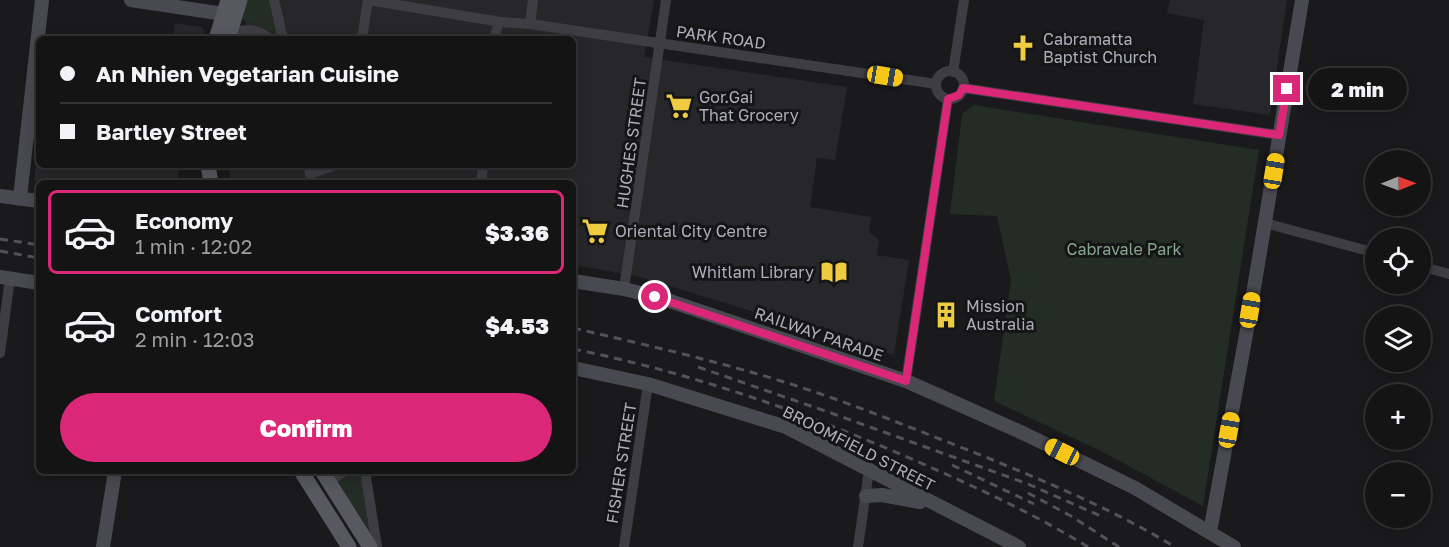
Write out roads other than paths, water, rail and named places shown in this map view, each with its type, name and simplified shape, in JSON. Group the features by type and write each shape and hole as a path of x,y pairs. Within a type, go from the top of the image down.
{"main road":[{"path":"38,36 42,0"},
{"path":"131,0 226,7 225,36"},
{"path":"225,36 240,0"},
{"path":"1210,532 1302,0"},
{"path":"20,198 36,54"},
{"path":"0,196 36,201"},
{"path":"5,278 36,283"},
{"name":"RAILWAY PARADE","path":"576,281 624,289 691,308 906,381 1026,434 1135,488 1234,547"},
{"name":"BROOMFIELD STREET","path":"576,369 648,384 786,427 1019,547"},
{"path":"104,547 115,474"},
{"path":"349,547 308,482 324,474 370,547"},
{"path":"866,496 891,496 937,506"}],"street":[{"path":"274,0 282,36"},
{"path":"362,36 368,0"},
{"name":"PARK ROAD","path":"368,0 501,22 530,24 936,84"},
{"path":"530,24 533,0"},
{"name":"HUGHES STREET","path":"624,289 666,0"},
{"path":"953,72 964,0"},
{"path":"495,36 501,22"},
{"path":"228,36 245,29 261,32 266,36"},
{"path":"953,72 960,76 963,88 959,95 948,99 941,96 936,84 942,74 953,72"},
{"path":"963,88 1279,135"},
{"path":"906,381 948,99"},
{"path":"310,174 327,168"},
{"path":"1265,223 1365,250"},
{"path":"1431,269 1449,274"},
{"path":"0,353 5,278"},
{"name":"FISHER STREET","path":"624,547 648,384"},
{"path":"858,547 869,470"},
{"path":"365,474 377,547"}],"railway":[{"path":"0,239 36,245"},
{"path":"0,251 36,257"},
{"path":"576,329 730,366 853,406 1050,484 1101,507 1175,547"},
{"path":"576,350 665,371 799,414 887,448 991,495 1088,547"},
{"path":"698,367 1028,484 1105,518"},
{"path":"952,465 1034,504"},
{"path":"1028,493 1071,516 1119,547"}],"place":[{"name":"Cabramatta Baptist Church","path":"1023,48"},
{"name":"Gor.Gai That Grocery","path":"679,106"},
{"name":"Oriental City Centre","path":"595,231"},
{"name":"Whitlam Library","path":"834,272"},
{"name":"Mission Australia","path":"946,315"}],"park label":[{"name":"Cabravale Park","path":"1124,249"}]}
